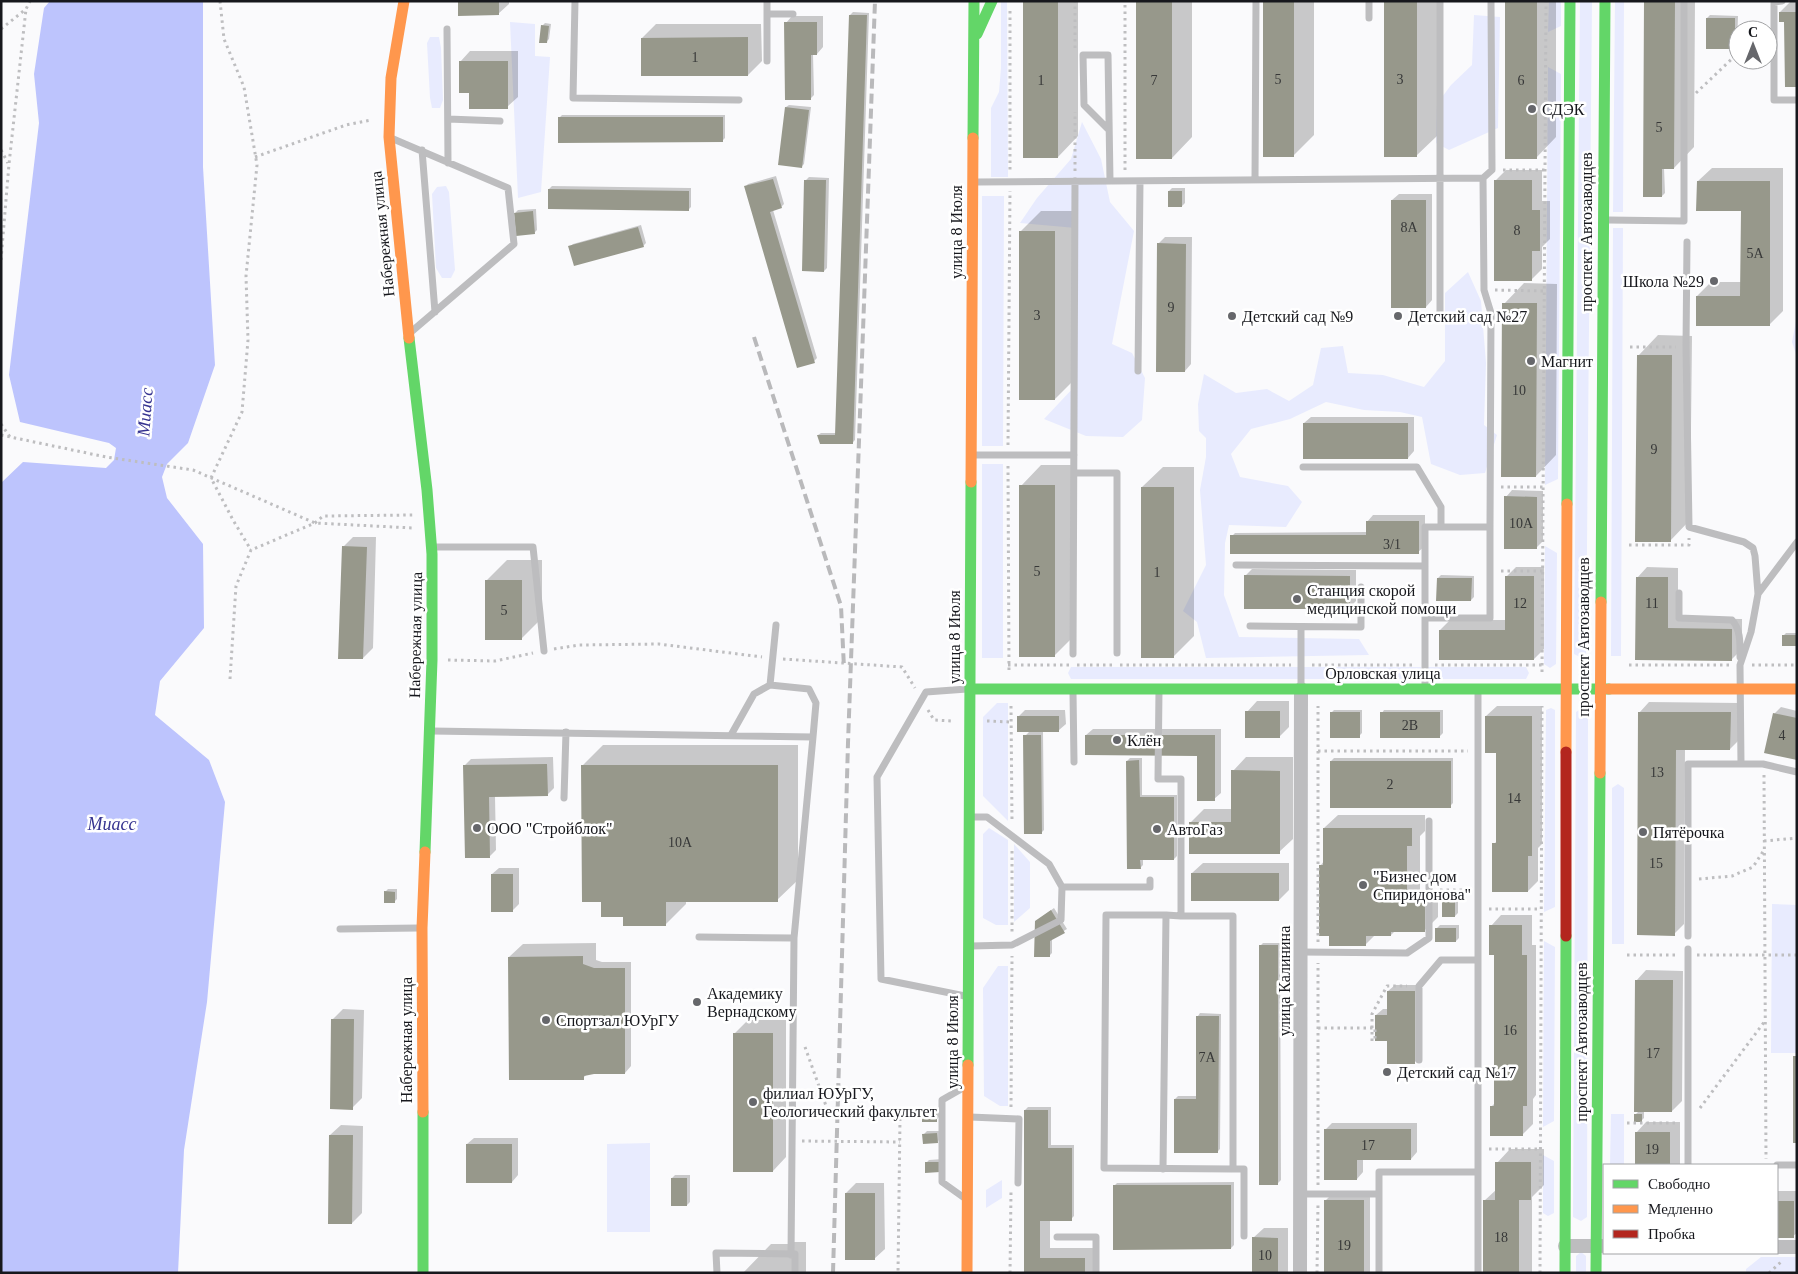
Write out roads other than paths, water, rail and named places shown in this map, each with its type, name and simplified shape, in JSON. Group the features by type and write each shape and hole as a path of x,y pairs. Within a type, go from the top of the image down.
{"main road":[{"name":"Набережная улица","path":"404,1 391,78 389,137 408,334 430,514 432,547 432,660 422,928 423,1273"},
{"name":"улица 8 Июля","path":"966,1273 974,1"},
{"path":"973,42 992,1"},
{"name":"проспект Автозаводцев","path":"1566,1273 1566,690 1570,1"},
{"name":"проспект Автозаводцев","path":"1596,1273 1600,1246 1599,690 1604,1"},
{"name":"Орловская улица","path":"970,689 1797,689"}],"street":[{"name":"улица Калинина","path":"1300,1273 1302,689"},
{"path":"1565,1246 1600,1246"},
{"path":"1778,1247 1797,1246"}],"lane":[{"path":"575,1 574,98 740,100"},
{"path":"767,1 767,61"},
{"path":"1255,180 1256,1"},
{"path":"1369,1 1369,18"},
{"path":"1440,1 1440,313"},
{"path":"973,182 1483,178 1492,170 1491,1"},
{"path":"1602,220 1684,221 1684,1"},
{"path":"1782,1 1774,2 1774,100 1797,100"},
{"path":"767,14 794,14"},
{"path":"447,29 448,163"},
{"path":"1109,130 1084,105 1083,55 1108,55 1110,181"},
{"path":"448,119 500,121"},
{"path":"389,137 508,188 514,244 408,334"},
{"path":"422,150 435,312"},
{"path":"1425,618 1490,618 1491,313 1484,290 1483,178"},
{"path":"1073,654 1075,181"},
{"path":"1138,371 1140,181"},
{"path":"1687,242 1686,347 1689,527 1744,542 1753,548 1758,594 1751,632 1740,665"},
{"path":"971,455 1074,455"},
{"path":"1303,467 1417,467 1441,507 1441,527"},
{"path":"1074,473 1117,473 1117,652"},
{"path":"1425,690 1425,527 1490,527"},
{"path":"1758,594 1797,542"},
{"path":"432,547 533,548 544,651"},
{"path":"1236,565 1425,566"},
{"path":"1250,626 1361,627 1361,587"},
{"path":"1679,593 1679,618 1732,620 1737,626 1740,642 1741,764"},
{"path":"770,685 776,625"},
{"path":"1301,627 1302,689"},
{"path":"731,735 754,694 770,685 809,689 816,703 794,938 790,1255"},
{"path":"968,997 881,979 877,777 926,692 970,689"},
{"path":"1072,689 1074,762"},
{"path":"1159,689 1158,779 1180,779 1181,916"},
{"path":"1478,690 1478,1273"},
{"path":"429,730 813,737"},
{"path":"564,798 566,732"},
{"path":"1688,936 1688,764 1764,764 1797,772"},
{"path":"968,946 1012,945 1061,920 1062,887 1049,864 987,817 969,817"},
{"path":"1301,952 1407,953 1429,938 1429,821"},
{"path":"1062,887 1150,887 1150,880"},
{"path":"1233,1169 1233,916 1106,915 1104,1168 1163,1168 1233,1169 1244,1169 1244,1236"},
{"path":"1163,1168 1166,915"},
{"path":"340,929 422,928"},
{"path":"699,937 794,938"},
{"path":"1688,952 1688,1164"},
{"path":"1419,1060 1419,986 1440,960 1478,960"},
{"path":"967,1199 942,1182 942,1100 968,1086"},
{"path":"968,1117 1019,1118 1018,1183"},
{"path":"1778,1166 1797,1166"},
{"path":"1379,1273 1379,1172 1478,1172"},
{"path":"1300,1194 1379,1194"},
{"path":"1057,1237 1096,1237 1096,1273"},
{"path":"717,1273 716,1253 795,1254 795,1273"}],"water":[{"name":"Миасс","path":"50,1 203,1 203,167 215,365 188,443 167,464 162,477 167,498 203,544 204,628 160,681 155,715 209,760 225,802 207,1002 184,1150 178,1273 1,1273 1,483 23,462 106,468 114,460 116,448 109,443 20,422 9,375 39,123 34,74 44,8"}],"railway":[{"path":"833,1273 848,743 875,1"},
{"path":"754,337 841,606 844,668"}],"place":[{"name":"СДЭК","path":"1532,109"},
{"name":"Школа №29","path":"1714,281"},
{"name":"Детский сад №9","path":"1232,316"},
{"name":"Детский сад №27","path":"1398,316"},
{"name":"Магнит","path":"1531,361"},
{"name":"Станция скорой медицинской помощи","path":"1297,599"},
{"name":"Клён","path":"1117,740"},
{"name":"ООО \"Стройблок\"","path":"477,828"},
{"name":"АвтоГаз","path":"1157,829"},
{"name":"Пятёрочка","path":"1643,832"},
{"name":"\"Бизнес дом Спиридонова\"","path":"1363,885"},
{"name":"Академику Вернадскому","path":"697,1002"},
{"name":"Спортзал ЮУрГУ","path":"546,1020"},
{"name":"Детский сад №17","path":"1387,1072"},
{"name":"филиал ЮУрГУ, Геологический факультет","path":"753,1102"}]}
